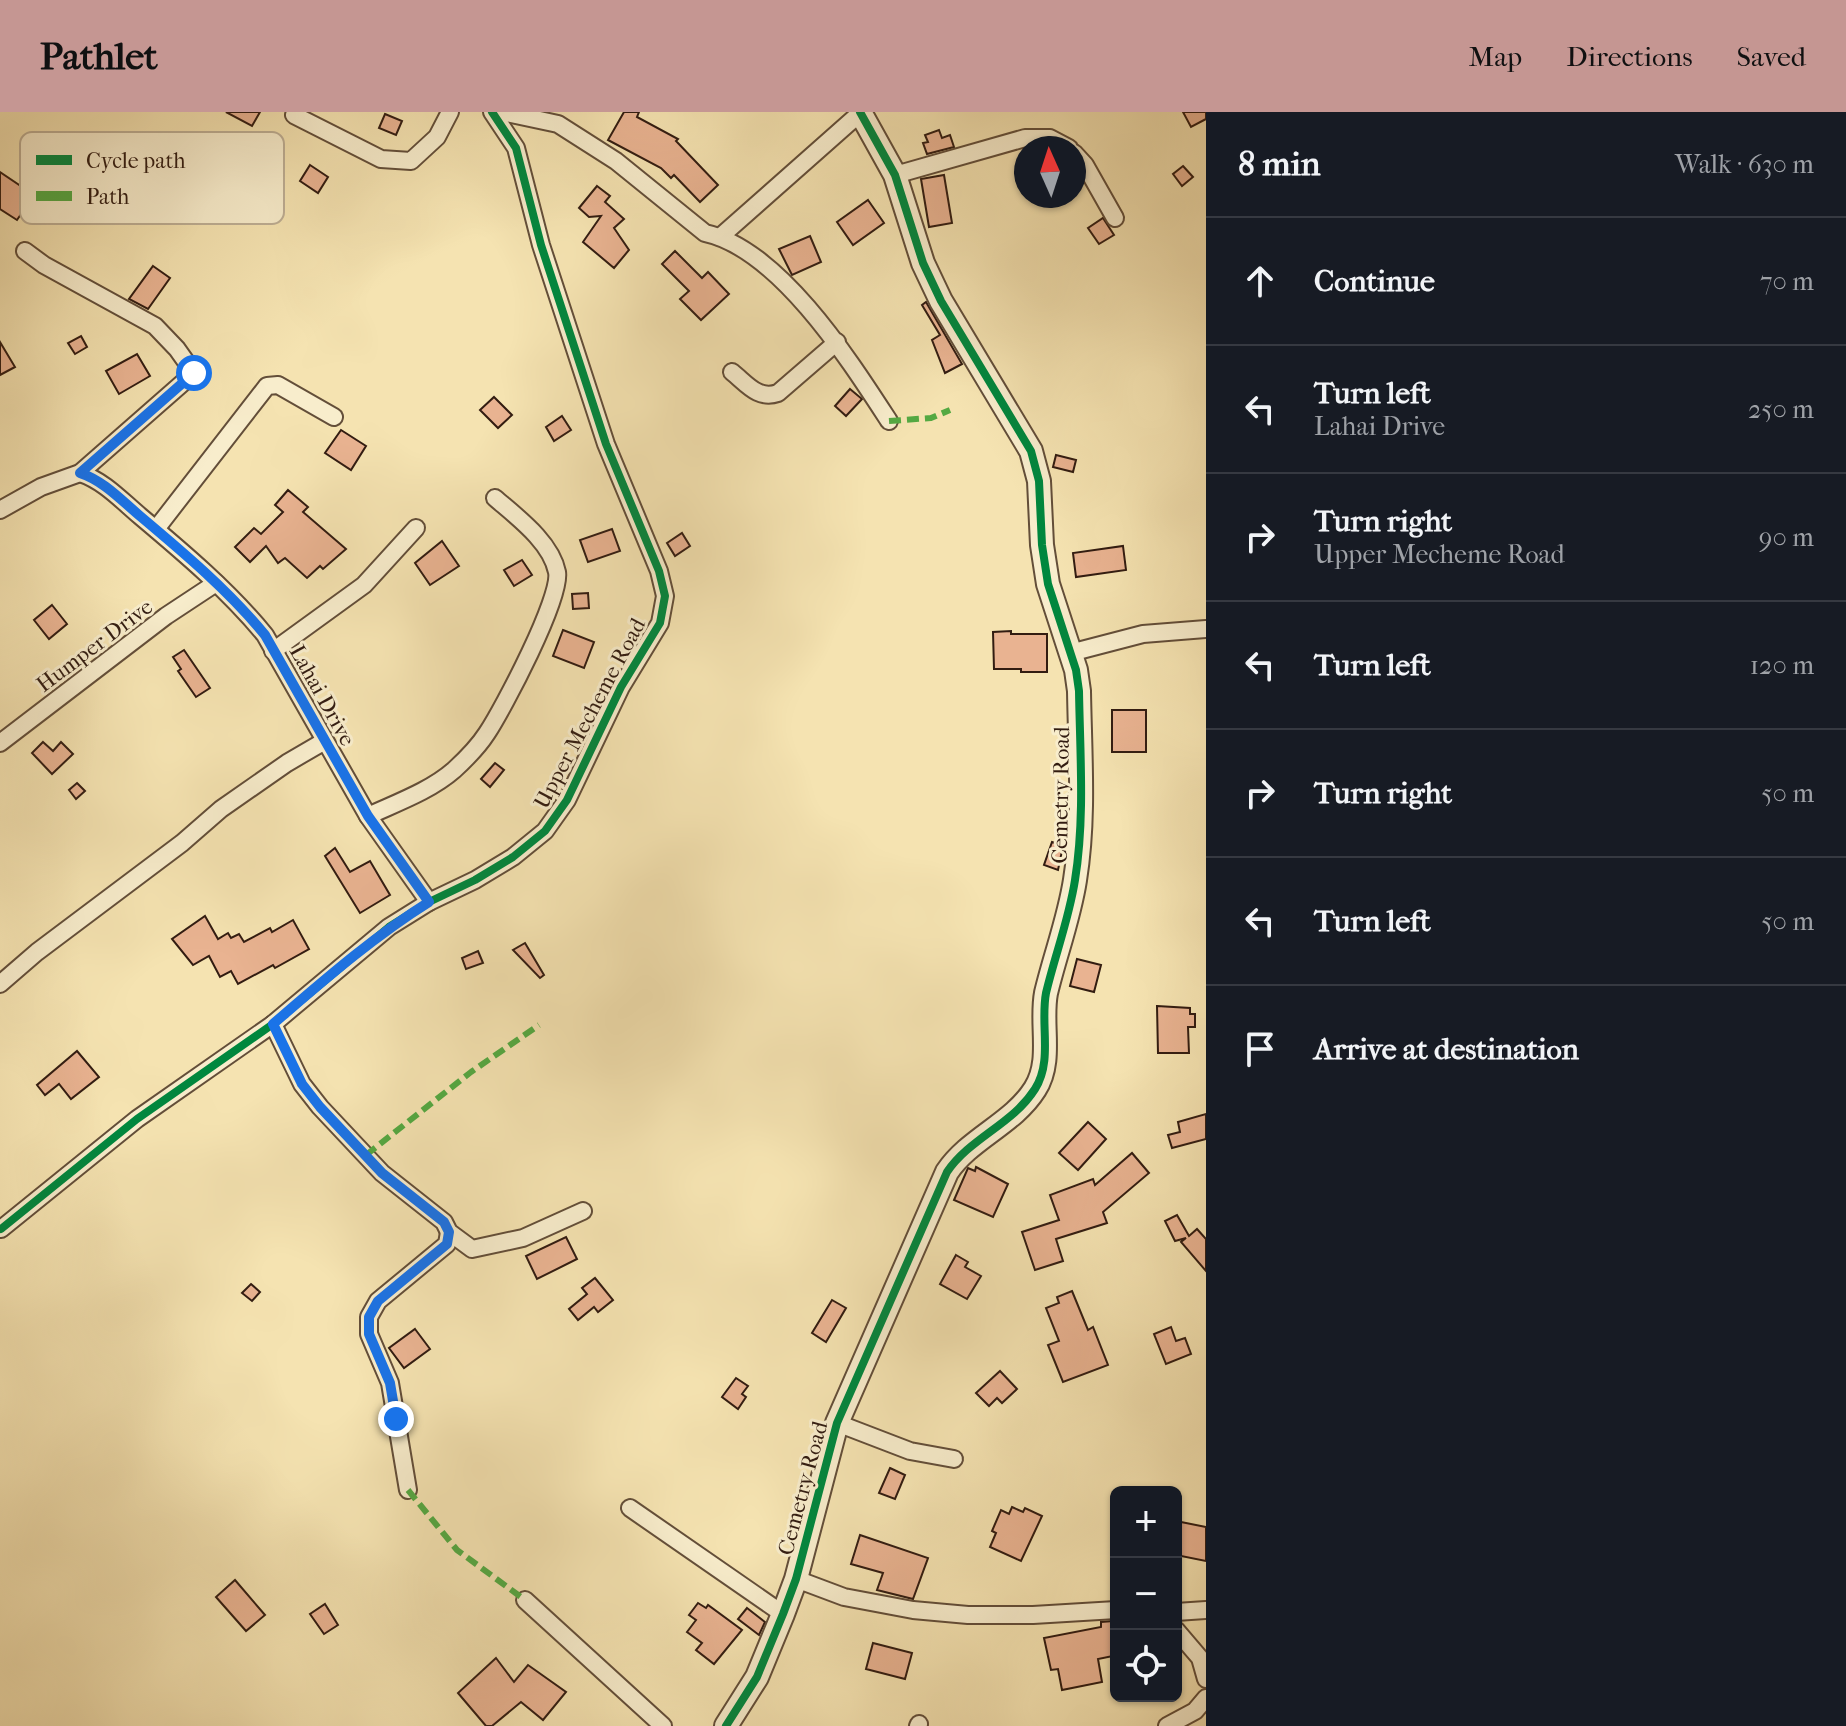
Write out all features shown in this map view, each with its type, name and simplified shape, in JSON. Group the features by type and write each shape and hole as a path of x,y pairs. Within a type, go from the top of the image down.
{"street":[{"path":"294,115 381,159 411,161 437,137 450,112"},
{"name":"Upper Mecheme Road","path":"1,1229 137,1119 273,1024 378,935 429,902 513,857 545,831 567,800 621,687 660,623 665,596 659,571 588,393 541,245 516,148 492,112"},
{"path":"502,112 563,118 705,233 720,237 762,264 806,305 837,342 889,421"},
{"path":"720,237 859,113"},
{"name":"Cemetry Road","path":"726,1726 757,1677 783,1614 796,1579 837,1423 947,1172 959,1154 1011,1115 1035,1090 1042,1074 1046,994 1065,932 1076,879 1082,817 1079,691 1048,584 1042,545 1039,481 1031,451 941,301 923,263 895,175 859,113"},
{"path":"895,175 1014,141"},
{"path":"1086,167 1115,218"},
{"path":"0,510 41,487 80,473 194,373 155,326 44,265 25,251"},
{"path":"732,372 767,397 778,393 837,342"},
{"path":"156,529 267,386 278,385 334,417"},
{"name":"Lahai Drive","path":"80,473 96,478 156,529 245,611 265,635 323,742 368,816 429,902"},
{"path":"368,816 451,773 470,754 496,719 544,619 558,576 552,556 520,519 495,498"},
{"path":"273,651 364,585 416,528"},
{"name":"Humper Drive","path":"0,743 166,616 216,583"},
{"path":"1070,653 1143,634 1206,629"},
{"path":"0,984 37,952 182,843 221,809 323,742"},
{"path":"273,1024 302,1084 320,1107 382,1173 444,1222 449,1232 472,1249 523,1238 583,1211"},
{"path":"408,1490 390,1383 369,1334 369,1317 378,1301 447,1244 449,1232"},
{"path":"837,1423 910,1451 954,1459"},
{"path":"630,1508 783,1614"},
{"path":"796,1579 844,1597 913,1610 968,1615 1033,1615 1110,1609"},
{"path":"525,1600 663,1726"},
{"path":"1182,1612 1206,1610"},
{"path":"1182,1637 1200,1658 1206,1679"},
{"path":"1167,1726 1195,1711 1206,1698"}],"building":[{"path":"226,112 260,112 252,126"},
{"path":"624,112 639,112 637,117 678,139 676,141 718,185 700,202 674,175 671,178 661,168 608,140"},
{"path":"1183,112 1206,112 1206,119 1191,127"},
{"path":"385,114 402,121 396,135 379,128"},
{"path":"939,130 942,138 950,135 954,147 927,154 923,143 928,142 925,135"},
{"path":"310,165 328,177 318,193 300,181"},
{"path":"1183,166 1193,177 1182,186 1173,174"},
{"path":"0,172 20,186 20,216 17,220 0,209"},
{"path":"944,175 952,223 929,227 921,179"},
{"path":"597,186 610,196 605,202 624,219 614,228 629,250 614,268 583,242 601,216 589,217 579,208"},
{"path":"868,200 884,223 853,245 837,222"},
{"path":"1103,218 1114,235 1099,244 1088,228"},
{"path":"810,236 821,262 792,275 779,249"},
{"path":"675,251 702,278 708,272 729,294 701,320 680,299 689,291 662,264"},
{"path":"153,266 170,278 148,309 129,299"},
{"path":"926,302 962,364 945,373 932,340 940,335 922,305"},
{"path":"81,336 87,347 75,354 68,343"},
{"path":"0,342 15,367 0,375"},
{"path":"137,354 150,376 119,394 106,371"},
{"path":"850,389 862,399 846,416 835,406"},
{"path":"494,397 512,415 498,428 480,410"},
{"path":"562,416 571,430 554,441 546,427"},
{"path":"341,430 366,446 351,470 325,453"},
{"path":"1056,455 1076,460 1073,472 1053,467"},
{"path":"288,490 308,507 303,512 346,549 307,578 285,558 278,563 266,546 250,562 235,547 254,528 261,534 283,512 275,505"},
{"path":"612,529 620,551 588,562 580,540"},
{"path":"682,533 690,546 675,556 667,543"},
{"path":"442,541 459,566 430,585 415,563"},
{"path":"1123,546 1126,570 1076,577 1073,553"},
{"path":"522,560 532,575 514,586 504,570"},
{"path":"588,593 589,608 573,609 572,594"},
{"path":"52,605 67,624 49,639 34,620"},
{"path":"563,630 594,642 584,668 553,656"},
{"path":"1011,631 1011,634 1047,634 1047,672 994,669 993,632"},
{"path":"184,650 210,688 196,697 178,671 181,669 173,657"},
{"path":"1112,710 1146,710 1146,752 1112,752"},
{"path":"43,742 53,751 61,742 73,754 52,774 32,753"},
{"path":"495,763 504,770 490,787 481,779"},
{"path":"77,783 85,791 76,799 69,790"},
{"path":"1052,842 1063,846 1058,870 1044,865"},
{"path":"335,848 350,872 370,861 390,895 360,913 325,856"},
{"path":"205,916 218,939 228,933 231,938 239,934 244,942 293,920 309,949 238,984 231,971 220,977 209,956 193,965 172,939"},
{"path":"525,943 544,975 540,978 513,950"},
{"path":"478,951 483,963 466,969 462,958"},
{"path":"1077,959 1101,965 1094,992 1070,986"},
{"path":"1157,1006 1190,1008 1190,1014 1195,1014 1195,1027 1188,1027 1189,1053 1158,1053"},
{"path":"77,1051 99,1077 71,1099 59,1084 45,1095 37,1085"},
{"path":"1206,1114 1206,1139 1172,1148 1168,1135 1180,1132 1178,1122"},
{"path":"1088,1122 1106,1139 1078,1170 1059,1153"},
{"path":"1132,1153 1149,1173 1103,1212 1107,1223 1056,1239 1063,1261 1035,1270 1022,1232 1059,1220 1050,1195 1093,1179 1095,1185"},
{"path":"976,1167 1008,1184 993,1217 954,1200 968,1168 975,1171"},
{"path":"1177,1215 1189,1236 1197,1229 1206,1239 1206,1271 1181,1242 1186,1238 1175,1241 1165,1221"},
{"path":"566,1237 577,1259 537,1279 526,1256"},
{"path":"956,1255 968,1262 965,1267 981,1276 967,1299 940,1284"},
{"path":"595,1278 613,1300 598,1312 594,1307 578,1320 569,1309 587,1294 582,1288"},
{"path":"251,1284 260,1292 252,1301 242,1293"},
{"path":"1072,1291 1088,1330 1093,1327 1108,1365 1063,1382 1048,1345 1059,1341 1046,1308 1059,1303 1057,1297"},
{"path":"832,1300 846,1308 826,1342 812,1333"},
{"path":"1171,1327 1176,1341 1185,1338 1191,1354 1166,1364 1154,1334"},
{"path":"415,1329 430,1349 404,1368 389,1348"},
{"path":"1000,1371 1017,1389 1002,1403 997,1398 989,1406 976,1393"},
{"path":"736,1378 748,1386 742,1394 746,1397 738,1409 722,1397"},
{"path":"890,1468 905,1475 895,1499 879,1493"},
{"path":"1012,1507 1023,1512 1025,1508 1042,1516 1021,1561 990,1547 996,1533 992,1531 1001,1510 1009,1514"},
{"path":"1182,1522 1206,1527 1206,1561 1182,1556"},
{"path":"860,1535 928,1558 913,1599 877,1590 883,1573 851,1564"},
{"path":"235,1580 265,1615 246,1631 216,1597"},
{"path":"698,1603 706,1608 708,1605 742,1630 714,1664 696,1650 702,1643 687,1632 696,1620 689,1615"},
{"path":"325,1604 338,1625 324,1634 310,1614"},
{"path":"747,1608 765,1622 759,1635 738,1619"},
{"path":"1110,1621 1110,1657 1098,1659 1102,1682 1062,1690 1058,1669 1051,1670 1044,1638 1101,1627 1101,1622"},
{"path":"873,1643 912,1653 905,1679 866,1669"},
{"path":"496,1658 514,1682 528,1665 566,1692 543,1720 521,1702 492,1726 486,1726 458,1693"}],"marked path":[{"path":"889,421 931,418 950,410"},
{"path":"366,1155 471,1072 539,1025"},
{"path":"408,1490 457,1550 525,1600"}],"cycle path":[{"path":"1,1229 137,1119 273,1024 389,927 513,857 545,831 567,800 621,687 660,623 665,596 659,571 606,444 541,245 516,148 492,112"},
{"path":"726,1726 757,1677 783,1614 796,1579 837,1423 947,1172 967,1150 1026,1101 1040,1078 1045,1054 1046,993 1069,909 1080,833 1079,691 1076,670 1048,584 1042,545 1039,481 1031,451 941,301 923,263 895,175 860,112"}],"route":[{"path":"194,373 80,473 96,478 156,529 245,611 265,635 323,742 368,816 429,902 389,927 273,1024 302,1084 320,1107 382,1173 444,1222 449,1232 447,1244 378,1301 369,1317 369,1334 390,1383 396,1419"}]}
